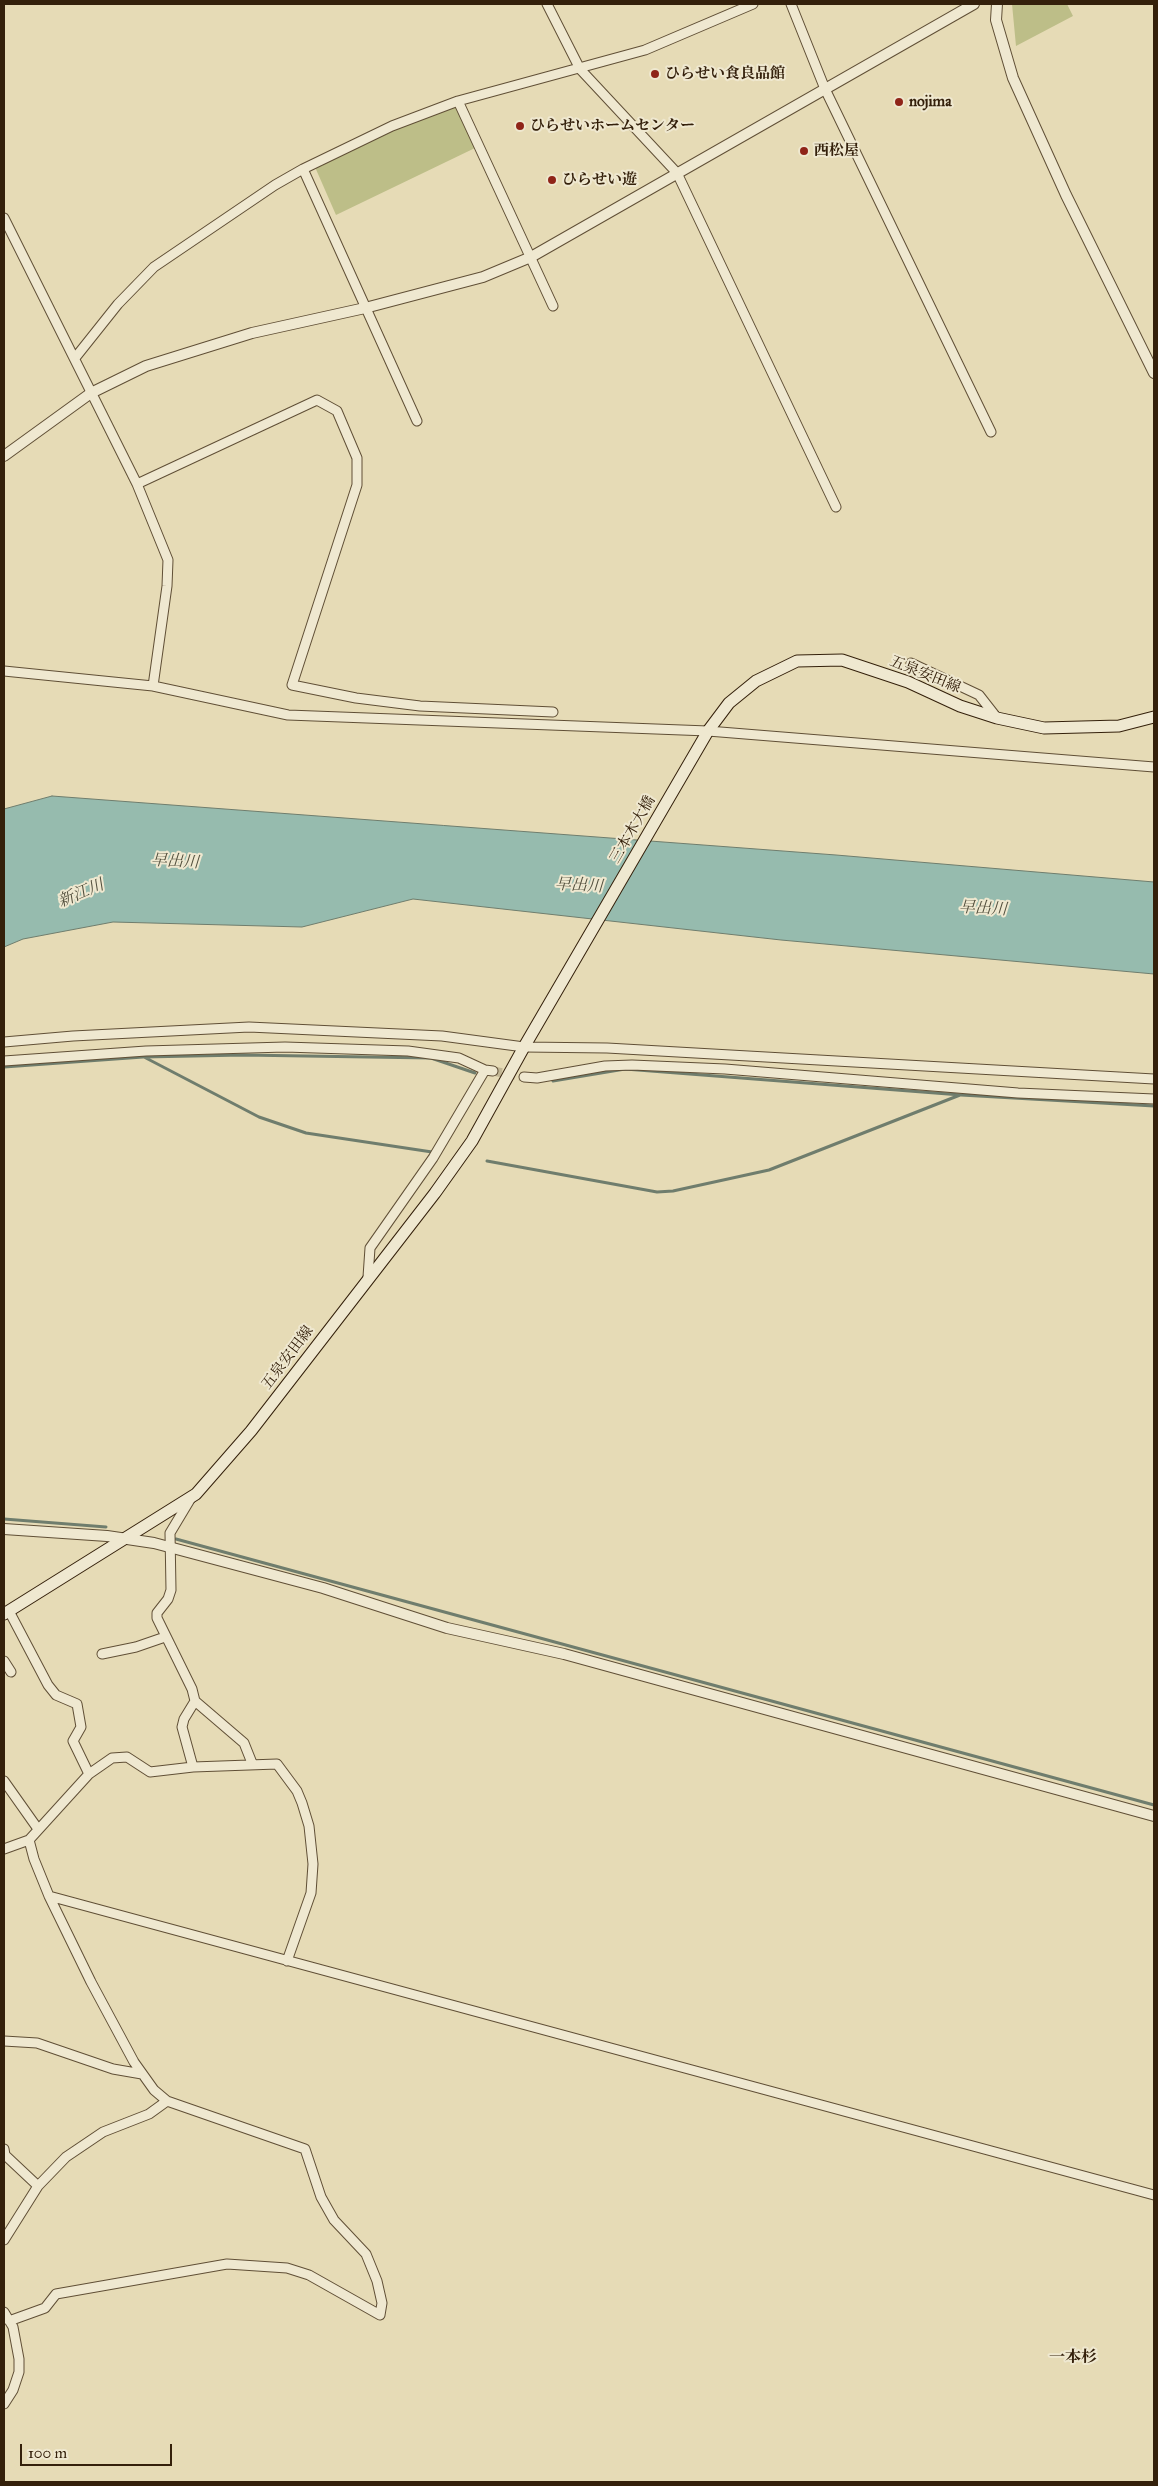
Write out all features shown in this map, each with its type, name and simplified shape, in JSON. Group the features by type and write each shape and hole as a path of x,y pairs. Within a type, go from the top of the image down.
{"main road":[{"name":"五泉安田線","path":"706,734 729,703 756,681 797,661 842,660 908,682 960,706 997,718 1044,728 1070,729 1119,726 1154,717"},
{"name":"三本木大橋","path":"526,1044 706,734"},
{"name":"五泉安田線","path":"6,1613 191,1498 226,1462 435,1193 472,1142 526,1044"}],"street":[{"path":"547,4 580,69 676,173 836,507"},
{"path":"75,358 118,304 154,267 303,168 392,126 458,101 645,50 753,4"},
{"path":"791,4 825,89 991,432"},
{"path":"4,456 91,392 146,366 252,333 365,308 483,277 532,257 974,4"},
{"path":"997,4 996,20 1013,78 1066,195 1154,373"},
{"path":"458,101 532,257 553,306"},
{"path":"303,168 417,421"},
{"path":"4,218 136,484 168,560 167,586 153,686"},
{"path":"136,484 317,400 336,412 357,458 357,486 292,685 356,698 420,706 554,712"},
{"path":"911,663 979,695 997,718"},
{"path":"4,671 153,686 288,715 706,734 1154,767"},
{"path":"4,1042 74,1036 249,1027 442,1036 526,1044 1154,1079"},
{"path":"4,1061 146,1051 285,1047 408,1050 460,1058 489,1070 433,1158 370,1248 368,1277"},
{"path":"524,1077 537,1078 605,1066 632,1065 725,1069 1018,1093 1154,1099"},
{"path":"191,1498 170,1533 171,1590 168,1598 157,1613 157,1618 192,1689 195,1700 244,1743 252,1764"},
{"path":"4,1529 127,1538 169,1547 323,1588 447,1628 564,1654 1154,1816"},
{"path":"6,1613 48,1685 56,1694 77,1704 81,1727 73,1741 89,1774"},
{"path":"102,1654 136,1647 165,1636"},
{"path":"4,1661 11,1672"},
{"path":"193,1767 182,1727 184,1719 195,1700"},
{"path":"4,1849 30,1840 89,1774 112,1758 126,1757 150,1772 193,1767 277,1764 297,1791 309,1826 313,1864 311,1893 287,1961"},
{"path":"4,1781 38,1829"},
{"path":"9,2321 45,2308 56,2294 227,2264 287,2268 309,2274 380,2316 382,2302 378,2281 366,2254 330,2212 321,2197 305,2149 167,2101 154,2090 142,2074 91,1982 49,1896 34,1859 30,1840"},
{"path":"49,1896 1154,2195"},
{"path":"4,2041 37,2043 113,2069 142,2074"},
{"path":"4,2240 38,2186 66,2157 103,2132 149,2114 167,2101"},
{"path":"4,2149 5,2155 38,2186"},
{"path":"4,2312 14,2328 19,2372 13,2390 4,2404"}],"green space":[{"path":"1012,4 1067,4 1073,16 1016,46"},
{"path":"456,106 475,148 336,215 315,167 398,128"}],"water":[{"path":"52,796 836,855 1154,882 1154,974 781,940 413,899 302,927 113,922 23,939 4,947 4,809"}],"waterway":[{"path":"4,1067 143,1057 243,1055 431,1058 475,1073"},
{"path":"144,1057 259,1117 306,1133 432,1152"},
{"path":"553,1081 625,1069 961,1095 1154,1106"},
{"path":"487,1161 657,1192 673,1191 769,1170 960,1095"},
{"path":"4,1519 106,1527"},
{"path":"176,1539 1154,1805"}],"tunnel":[{"path":"493,1071 524,1077"}],"place":[{"name":"ひらせい食良品館","path":"655,74"},
{"name":"nojima","path":"899,102"},
{"name":"ひらせいホームセンター","path":"520,126"},
{"name":"西松屋","path":"804,151"},
{"name":"ひらせい遊","path":"552,180"}],"district":[{"name":"一本杉","path":"1073,2358"}],"water label":[{"name":"早出川","path":"175,862"},
{"name":"早出川","path":"579,886"},
{"name":"新江川","path":"81,894"},
{"name":"早出川","path":"983,909"}]}
